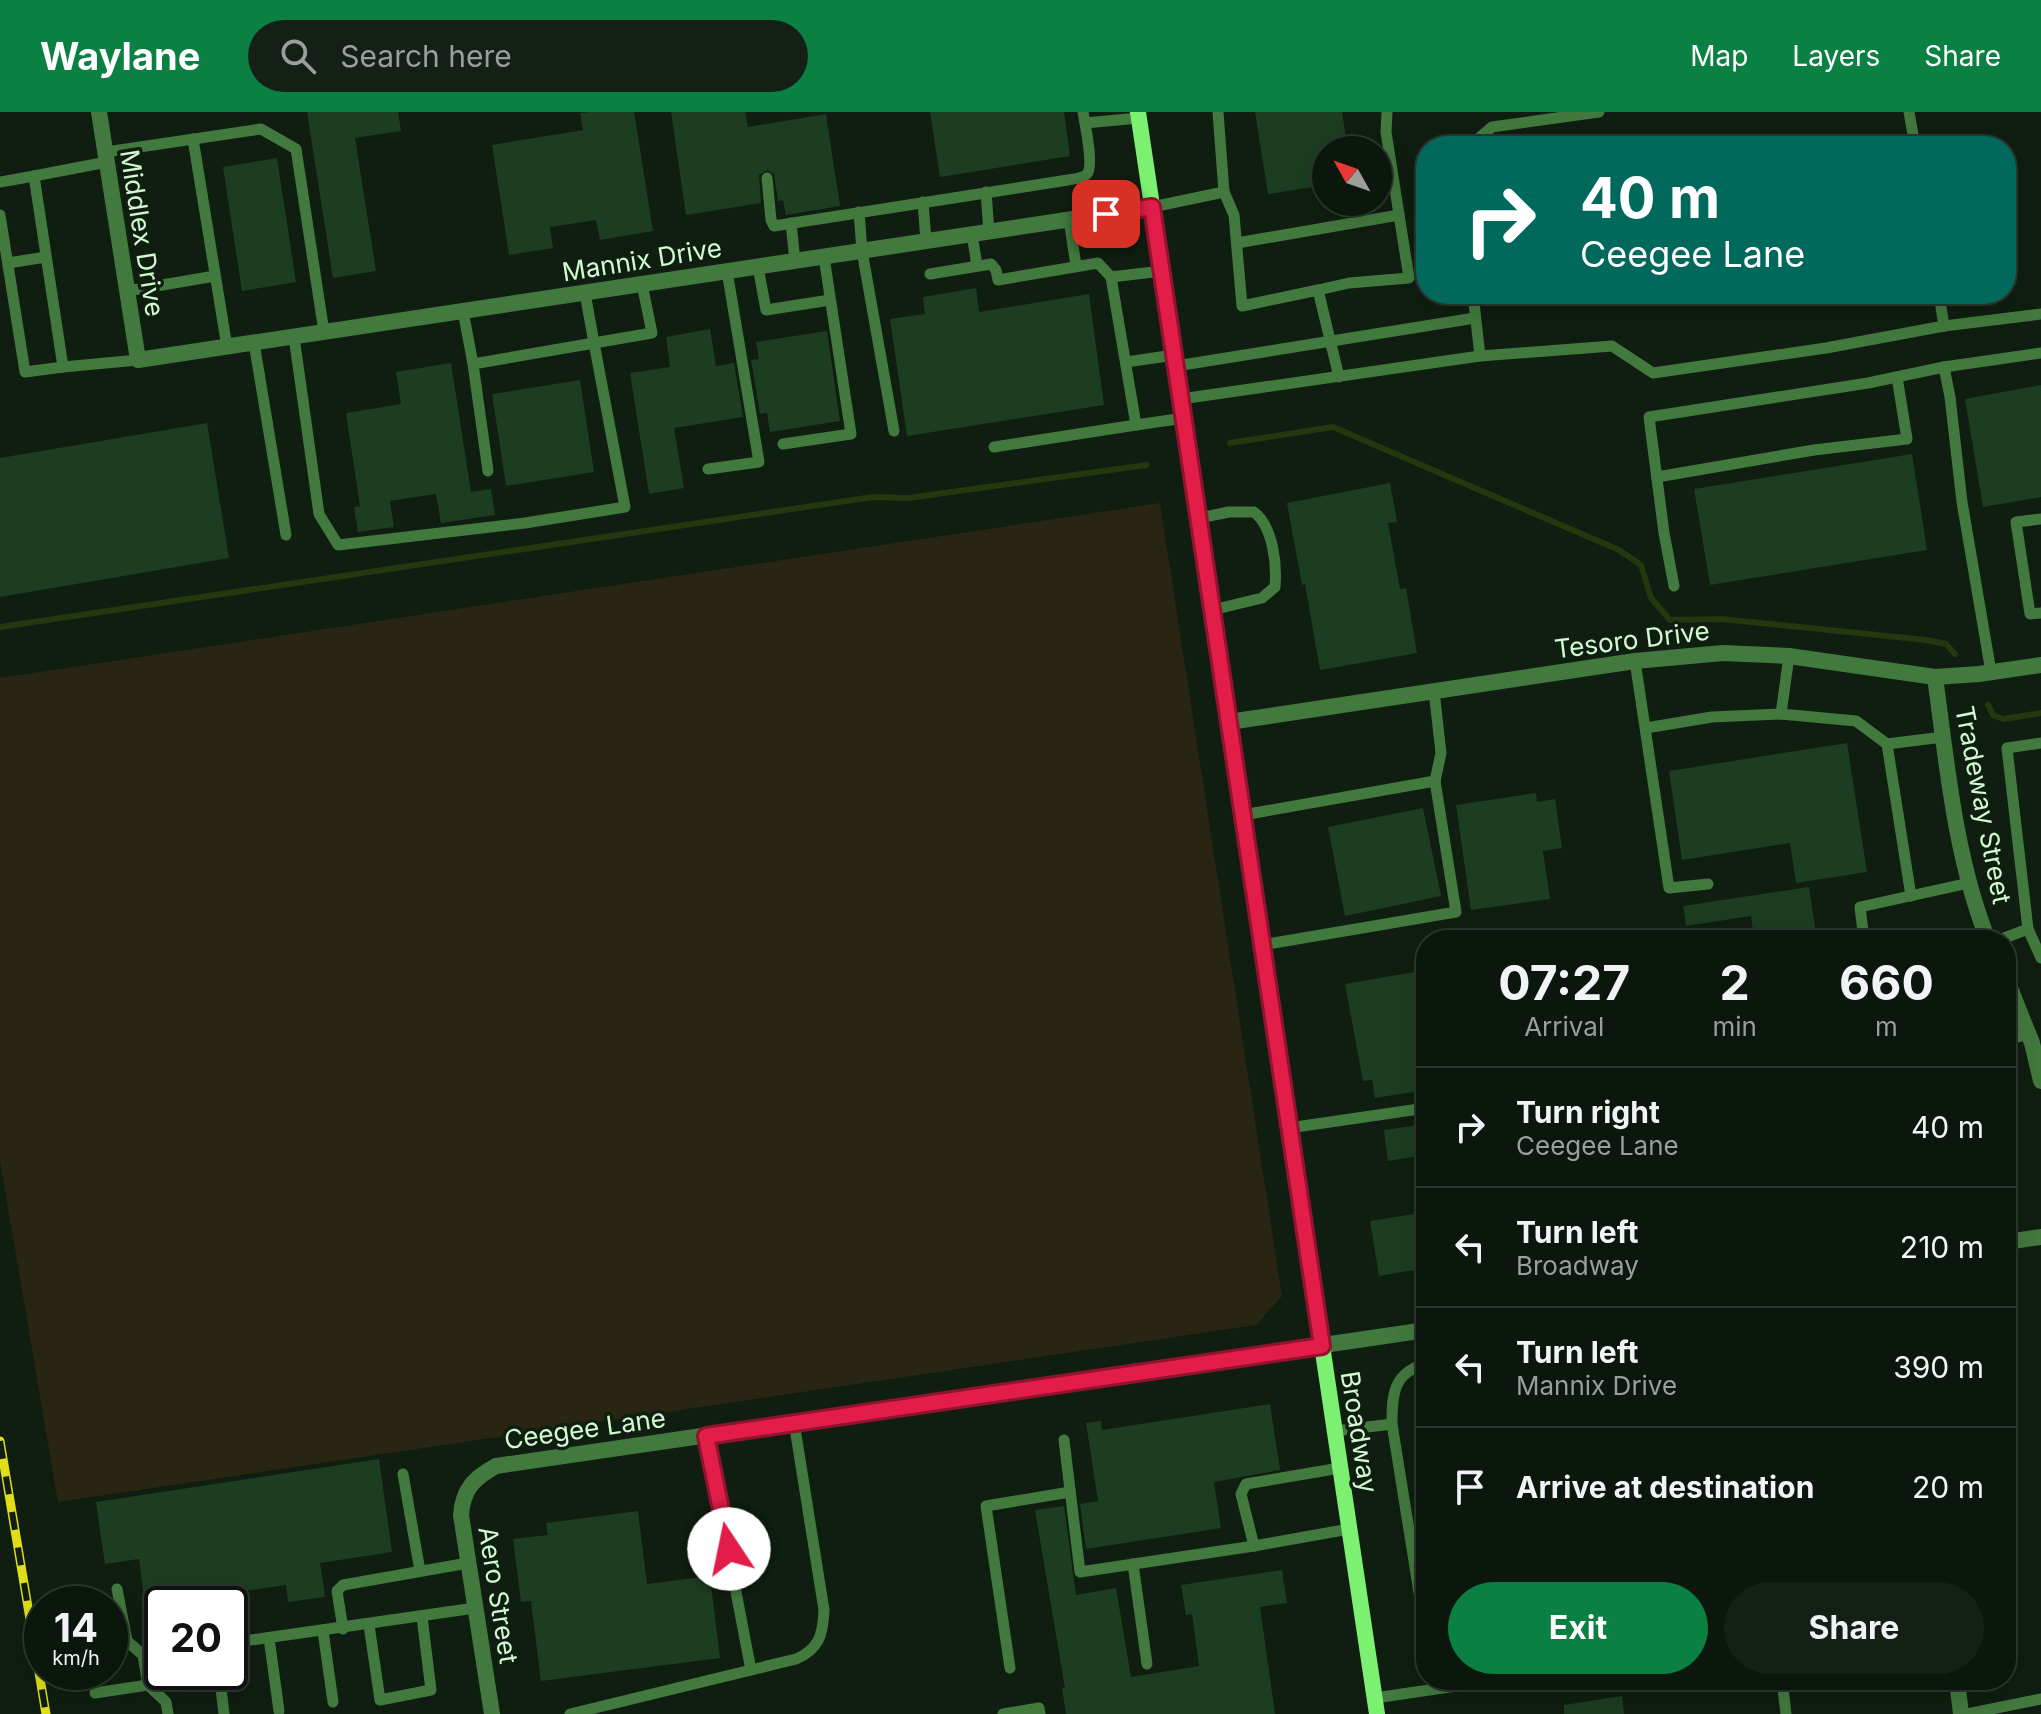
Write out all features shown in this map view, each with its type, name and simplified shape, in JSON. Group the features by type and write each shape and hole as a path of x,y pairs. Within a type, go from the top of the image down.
{"main road":[{"name":"Broadway","path":"1139,115 1376,1706"}],"street":[{"name":"Middlex Drive","path":"99,112 138,360"},
{"name":"Mannix Drive","path":"138,360 1152,207"},
{"name":"Tesoro Drive","path":"1229,722 1635,661 1723,653 1789,656 1935,677 2041,665"},
{"name":"Tradeway Street","path":"1935,677 1969,883 1985,930"},
{"path":"2016,1004 2029,1034 2041,1081"},
{"path":"2016,1241 2041,1237"},
{"name":"Ceegee Lane","path":"469,1485 496,1466 1416,1332"},
{"name":"Aero Street","path":"469,1485 462,1500 461,1515 492,1714"},
{"path":"1959,1690 1964,1714"}],"lane":[{"path":"1218,112 1224,192 1234,215 1242,306 1349,283 1409,278 1386,132 1387,112"},
{"path":"1482,136 1492,127 1599,112"},
{"path":"1909,112 1913,136"},
{"path":"767,178 774,226 1085,176 1089,172 1090,160 1084,117 1139,115"},
{"path":"0,182 193,139 261,129 296,149 324,332"},
{"path":"193,139 227,347"},
{"path":"34,176 63,367"},
{"path":"986,192 989,232"},
{"path":"1152,207 1224,192"},
{"path":"923,202 926,241"},
{"path":"859,212 862,251 894,431"},
{"path":"0,215 25,372 138,360"},
{"path":"1237,243 1399,215"},
{"path":"1069,220 1076,265"},
{"path":"791,223 795,261"},
{"path":"972,234 977,266"},
{"path":"8,263 46,257"},
{"path":"783,444 851,434 824,257"},
{"path":"930,274 991,264 998,280 1098,263 1111,277 1136,425"},
{"path":"758,267 766,310 830,300"},
{"path":"708,469 759,462 727,271"},
{"path":"1111,277 1162,271"},
{"path":"127,291 215,276"},
{"path":"473,364 652,333 642,284"},
{"path":"1318,290 1339,377"},
{"path":"294,337 319,514 338,545 525,523 625,507 585,293"},
{"path":"1474,304 1480,356"},
{"path":"1941,304 1944,326"},
{"path":"463,311 488,471"},
{"path":"1181,399 1480,356 1612,346 1653,373 1840,346 1944,326 2041,314"},
{"path":"1126,362 1175,360 1331,341 1475,318"},
{"path":"254,343 286,535"},
{"path":"1674,586 1649,417 2041,353"},
{"path":"1944,367 1962,502 1991,672"},
{"path":"1657,477 1814,450 1907,439 1897,377"},
{"path":"994,447 1184,418"},
{"path":"1199,518 1229,512 1254,512 1264,520 1276,569 1275,587 1262,598 1212,610"},
{"path":"2041,519 2016,522 2030,614 2041,613"},
{"path":"1781,714 1789,656"},
{"path":"1635,661 1669,888 1708,884"},
{"path":"1262,945 1456,912 1435,781 1441,753 1434,691"},
{"path":"1646,728 1712,717 1781,714 1856,721 1887,744 1943,737"},
{"path":"2041,743 2007,748 2028,929 2041,958"},
{"path":"1887,744 1911,896"},
{"path":"1243,815 1435,781"},
{"path":"1863,930 1860,907 1969,883"},
{"path":"2016,934 2028,929"},
{"path":"2016,1037 2029,1034"},
{"path":"1289,1128 1416,1109"},
{"path":"1416,1368 1406,1373 1392,1391 1392,1424 1416,1574"},
{"path":"570,1714 796,1659 810,1653 819,1642 824,1629 824,1610 794,1422"},
{"path":"1335,1431 1392,1424"},
{"path":"706,1436 751,1670"},
{"path":"1064,1440 1080,1572 1349,1529"},
{"path":"1254,1546 1241,1494 1246,1484 1340,1468"},
{"path":"403,1474 420,1571"},
{"path":"1010,1668 986,1506 1070,1492"},
{"path":"343,1629 339,1587 468,1563"},
{"path":"1133,1564 1147,1664"},
{"path":"248,1641 475,1608"},
{"path":"369,1625 380,1700 431,1690 422,1617"},
{"path":"323,1631 333,1702"},
{"path":"269,1638 279,1711"},
{"path":"128,1642 143,1655 144,1661"},
{"path":"95,1693 144,1686"},
{"path":"153,1690 166,1702 168,1714"},
{"path":"221,1690 224,1714"},
{"path":"1376,1706 1420,1690"},
{"path":"1783,1690 1786,1714"},
{"path":"1964,1714 2041,1699"},
{"path":"1003,1714 1039,1708 1040,1714"}],"shaded area":[{"path":"1160,503 1282,1296 1256,1325 58,1502 0,1161 0,678"}],"building":[{"path":"307,112 398,112 401,131 355,138 376,271 333,278"},
{"path":"634,112 653,231 600,240 596,220 550,227 553,248 509,255 492,145 583,130 580,113"},
{"path":"671,112 745,112 748,127 826,114 840,206 786,215 783,200 778,201 774,174 767,170 759,175 761,203 686,215"},
{"path":"930,112 1064,112 1070,156 940,177"},
{"path":"1255,112 1342,112 1346,136 1312,136 1312,187 1268,194"},
{"path":"277,158 296,282 242,291 223,167"},
{"path":"976,288 979,312 1089,294 1104,405 907,436 890,319 925,314 923,297"},
{"path":"710,329 716,366 734,363 743,417 674,428 684,488 649,494 630,373 670,367 666,337"},
{"path":"827,331 840,421 770,432 767,413 760,414 751,360 759,359 756,342"},
{"path":"451,363 471,492 491,489 495,515 441,523 436,494 390,501 394,527 358,532 354,507 360,506 346,413 401,404 396,372"},
{"path":"580,380 594,472 506,486 492,394"},
{"path":"2041,385 2041,497 1983,507 1965,399"},
{"path":"207,423 229,558 0,597 0,458"},
{"path":"1912,454 1927,550 1710,585 1694,489"},
{"path":"1390,483 1397,522 1388,523 1400,589 1406,588 1417,653 1320,670 1287,503"},
{"path":"1847,743 1867,872 1796,883 1790,843 1682,860 1669,771"},
{"path":"1536,793 1537,802 1555,799 1562,848 1543,851 1550,899 1471,910 1456,805"},
{"path":"1423,808 1441,896 1345,916 1328,827"},
{"path":"1809,887 1815,930 1753,930 1751,916 1686,926 1683,906"},
{"path":"1416,972 1416,1092 1375,1098 1372,1080 1363,1081 1345,984"},
{"path":"1416,1125 1416,1157 1388,1161 1384,1130"},
{"path":"1416,1214 1416,1270 1379,1276 1370,1221"},
{"path":"1270,1404 1280,1470 1214,1482 1221,1528 1086,1549 1080,1504 1098,1501 1086,1423 1101,1421 1102,1430"},
{"path":"379,1459 392,1552 320,1563 325,1597 288,1602 286,1585 248,1591 248,1586 144,1586 144,1598 139,1559 105,1564 96,1502"},
{"path":"1064,1506 1076,1595 1116,1588 1131,1677 1199,1666 1192,1614 1186,1615 1181,1585 1282,1570 1287,1603 1260,1607 1275,1714 1066,1714 1062,1688 1065,1688 1035,1510"},
{"path":"638,1511 647,1584 710,1576 720,1658 541,1681 531,1601 521,1602 513,1539 548,1535 546,1523"},
{"path":"1622,1696 1624,1714 1564,1714 1564,1705"}],"waterway":[{"path":"1230,443 1333,427 1619,550 1641,565 1651,598 1670,620 1721,619 1926,640 1946,644 1955,654"},
{"path":"0,627 873,497 908,498 1147,465"},
{"path":"1988,705 1994,716 2004,719 2041,713"}],"railway":[{"path":"0,1441 46,1714"}],"route":[{"path":"729,1549 706,1436 1322,1346 1152,207 1106,214"}]}
